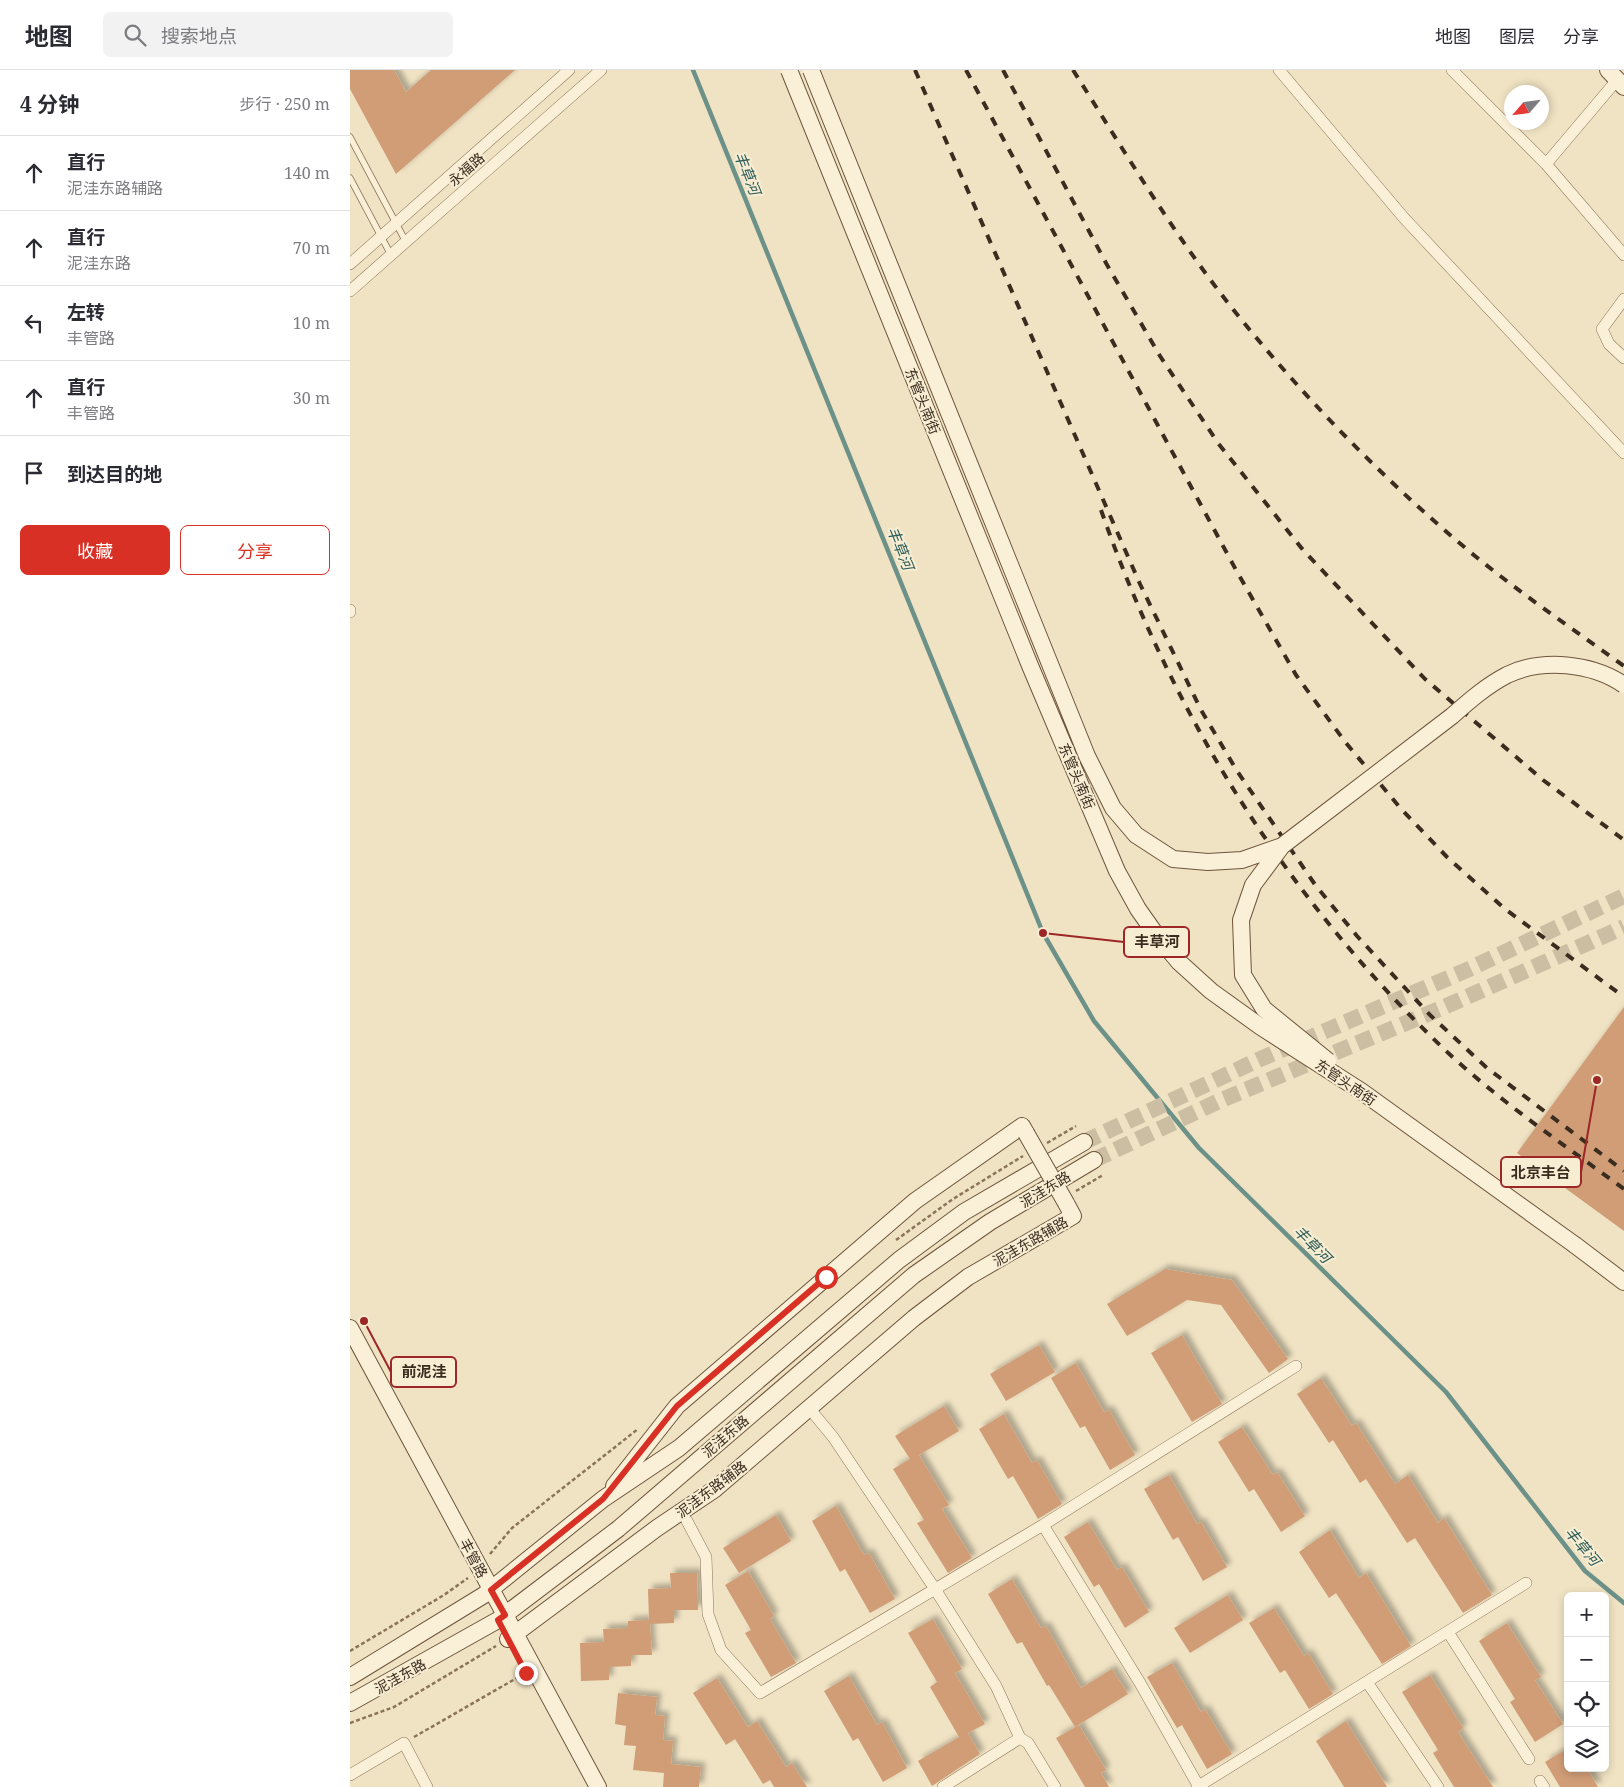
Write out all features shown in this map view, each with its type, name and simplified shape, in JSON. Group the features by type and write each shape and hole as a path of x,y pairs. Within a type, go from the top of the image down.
{"main road":[{"name":"东管头南街","path":"789,70 1031,668 1117,871 1157,936 1179,962 1211,991 1261,1027 1361,1091 1624,1282"},
{"name":"东管头南街","path":"811,70 1083,747 1113,808 1136,835 1172,859 1208,862 1242,860 1282,846"},
{"path":"1361,1091 1310,1044 1264,1009 1244,975 1241,920 1253,885 1282,846 1452,716 1475,696 1508,675 1537,667 1568,665 1611,676 1624,685"},
{"name":"泥洼东路辅路","path":"511,1636 657,1528 703,1499 914,1318 960,1283 1073,1216 1022,1126 915,1201 677,1406 603,1499"},
{"name":"泥洼东路","path":"350,1677 488,1592 603,1499 679,1448 898,1260 964,1212 1084,1142"},
{"name":"泥洼东路","path":"350,1703 501,1617 618,1529 914,1275 990,1222 1094,1160"},
{"path":"1575,1245 1612,1269 1624,1271"},
{"name":"丰管路","path":"350,1328 511,1636 598,1787"},
{"name":"丰管路","path":"350,1352 488,1592"},
{"name":"丰管路","path":"511,1636 526,1673 587,1787"}],"street":[{"name":"永福路","path":"350,264 569,70"},
{"name":"永福路","path":"350,291 601,70"},
{"path":"1279,70 1404,218 1624,453"},
{"path":"1452,70 1546,164 1624,255"},
{"path":"1546,164 1618,77"},
{"path":"1624,299 1602,328 1609,344 1624,358"},
{"path":"686,1521 706,1557 708,1614 721,1650 760,1694 1044,1525 1296,1366"},
{"path":"809,1408 833,1437 935,1589 996,1686 1020,1738 1028,1743 1055,1787"},
{"path":"1044,1525 1140,1683 1198,1787 1526,1583"},
{"path":"1448,1632 1529,1758"},
{"path":"1367,1682 1438,1787"},
{"path":"943,1787 1020,1738"},
{"path":"350,1775 404,1743 427,1787"}],"lane":[{"path":"350,137 406,242"},
{"path":"350,178 391,255"}],"path":[{"name":"泥洼东路","path":"350,1723 394,1707 511,1636"},
{"path":"404,1743 526,1673"}],"building":[{"path":"350,70 394,70 406,92 431,70 515,70 396,174 350,89"},
{"path":"1624,1007 1624,1231 1517,1153"},
{"path":"1165,1269 1232,1280 1288,1359 1269,1373 1221,1305 1187,1300 1127,1336 1107,1304"},
{"path":"1182,1335 1222,1404 1192,1422 1151,1353"},
{"path":"1039,1345 1055,1372 1006,1401 990,1374"},
{"path":"1076,1363 1104,1412 1109,1410 1135,1455 1110,1470 1085,1426 1080,1428 1051,1378"},
{"path":"1321,1378 1352,1426 1356,1423 1395,1484 1408,1475 1438,1523 1444,1518 1492,1595 1463,1613 1415,1538 1407,1543 1366,1479 1360,1483 1333,1440 1329,1443 1297,1394"},
{"path":"944,1406 959,1431 919,1455 949,1505 942,1509 972,1558 948,1573 917,1523 924,1520 893,1469 910,1459 895,1436"},
{"path":"1004,1414 1032,1463 1037,1460 1062,1504 1038,1519 1013,1476 1008,1479 979,1429"},
{"path":"1242,1427 1273,1475 1277,1472 1305,1516 1281,1532 1254,1489 1249,1492 1218,1442"},
{"path":"1169,1475 1197,1524 1201,1522 1227,1567 1203,1581 1178,1537 1173,1540 1144,1489"},
{"path":"836,1506 864,1555 869,1553 895,1599 870,1613 845,1569 840,1572 812,1521"},
{"path":"776,1515 791,1541 739,1573 723,1548"},
{"path":"1088,1522 1117,1570 1122,1567 1149,1612 1125,1628 1099,1584 1094,1587 1064,1537"},
{"path":"1330,1530 1359,1578 1366,1573 1411,1646 1382,1664 1336,1593 1329,1598 1299,1552"},
{"path":"748,1571 774,1616 770,1619 796,1663 771,1677 745,1633 751,1630 725,1585"},
{"path":"670,1573 697,1573 698,1610 674,1610 674,1623 650,1624 652,1655 631,1655 631,1666 609,1667 609,1680 581,1681 580,1643 604,1642 603,1629 628,1628 628,1621 649,1620 648,1589 671,1588"},
{"path":"1012,1579 1041,1628 1046,1626 1081,1688 1112,1669 1128,1694 1075,1727 1049,1685 1047,1686 1022,1642 1017,1644 988,1594"},
{"path":"1228,1595 1243,1620 1190,1653 1174,1628"},
{"path":"1274,1608 1304,1656 1308,1653 1333,1694 1309,1709 1285,1670 1280,1673 1249,1623"},
{"path":"933,1619 962,1669 955,1673 985,1724 968,1733 980,1754 932,1786 918,1761 959,1737 930,1687 937,1682 908,1633"},
{"path":"1507,1623 1541,1677 1535,1680 1563,1724 1535,1742 1510,1702 1515,1699 1479,1641"},
{"path":"1172,1663 1201,1712 1205,1709 1232,1754 1207,1769 1182,1725 1177,1728 1147,1677"},
{"path":"1430,1675 1463,1728 1458,1732 1493,1787 1454,1787 1433,1753 1438,1750 1402,1692"},
{"path":"849,1676 877,1725 882,1722 907,1768 883,1782 858,1738 853,1741 824,1691"},
{"path":"717,1678 748,1727 757,1721 786,1767 792,1763 807,1787 774,1787 770,1780 763,1784 735,1739 726,1745 693,1693"},
{"path":"618,1693 657,1697 655,1715 665,1716 663,1740 673,1741 671,1764 701,1767 699,1787 663,1787 664,1773 633,1770 636,1746 624,1745 626,1726 615,1724"},
{"path":"1346,1721 1387,1787 1344,1787 1316,1741"},
{"path":"1079,1725 1106,1770 1101,1773 1109,1787 1085,1787 1056,1738"},
{"path":"1564,1750 1564,1772 1589,1772 1598,1787 1560,1787 1545,1762"}],"waterway":[{"name":"丰草河","path":"693,70 1043,933 1094,1021 1199,1148 1446,1392 1585,1571 1624,1603"}],"tunnel":[{"path":"1084,1142 1258,1060 1467,970 1624,896"},
{"path":"1094,1160 1219,1101 1442,1008 1624,927"}],"railway":[{"path":"915,70 1140,584 1201,710 1237,771 1316,886 1357,936 1430,1015 1487,1068 1624,1171"},
{"path":"966,70 1236,570 1296,675 1346,743 1402,810 1447,857 1505,909 1624,997"},
{"path":"1003,70 1106,263 1160,356 1218,443 1303,550 1425,679 1543,780 1624,840"},
{"path":"1073,70 1151,194 1192,254 1263,346 1320,410 1380,471 1475,556 1624,666"},
{"path":"1101,510 1130,586 1163,660 1200,731 1240,800 1285,866 1334,930 1387,991 1465,1068 1532,1122 1624,1189"}],"place":[{"name":"丰草河","path":"1043,933"},
{"name":"北京丰台","path":"1597,1080"},
{"name":"前泥洼","path":"364,1321"}],"route":[{"path":"526,1673 498,1620 505,1615 491,1590 603,1499 677,1406 826,1277"}]}
